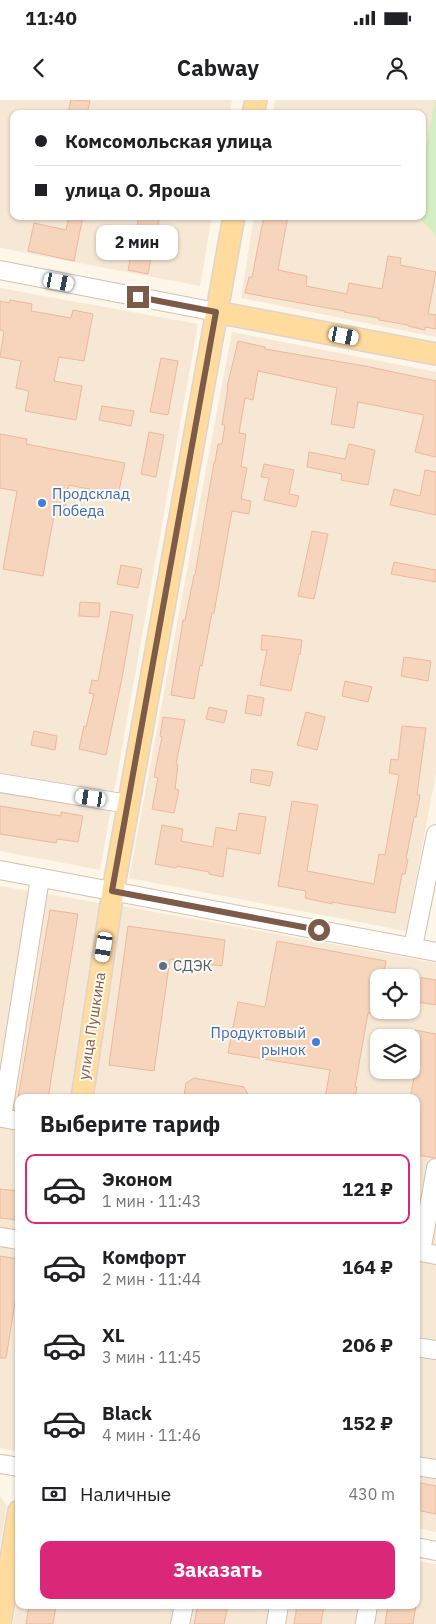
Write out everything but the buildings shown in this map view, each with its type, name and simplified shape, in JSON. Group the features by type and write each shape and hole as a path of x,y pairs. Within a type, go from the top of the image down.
{"main road":[{"name":"улица Пушкина","path":"83,1094 112,891 233,220"},
{"path":"216,312 436,354"},
{"path":"0,1624 15,1554"}],"street":[{"path":"0,270 216,312"},
{"path":"0,784 128,804"},
{"path":"413,947 436,834"},
{"path":"0,870 436,952"},
{"path":"7,1119 40,878"},
{"path":"436,1168 421,1252 436,1255"},
{"path":"0,1237 15,1239"},
{"path":"420,1347 436,1350"},
{"path":"0,1464 15,1466"},
{"path":"420,1467 436,1470"},
{"path":"420,1548 436,1551"},
{"path":"180,1624 183,1609"},
{"path":"276,1624 278,1609"},
{"path":"365,1624 367,1609"}],"shaded area":[{"path":"0,100 232,100 231,110 10,110 10,220 211,220 200,286 0,248"},
{"path":"275,100 436,100 436,337 241,298 253,220 426,220 426,110 274,110"},
{"path":"0,288 198,324 100,870 0,851"},
{"path":"232,332 436,372 436,774 406,931 129,878"},
{"path":"0,886 100,903 70,1094 15,1094 15,1451 0,1448"},
{"path":"122,906 436,963 436,1532 420,1529 420,1094 95,1094"},
{"path":"0,1496 7,1506 0,1546"},
{"path":"420,1562 436,1564 436,1624 13,1624 16,1609 420,1609"}],"green space":[{"path":"436,100 436,235 421,220 426,220 426,146"}],"place":[{"name":"Продсклад Победа","path":"42,503"},
{"name":"СДЭК","path":"163,966"},
{"name":"Продуктовый рынок","path":"316,1042"}],"route":[{"path":"138,297 216,312 112,891 319,930"}]}
